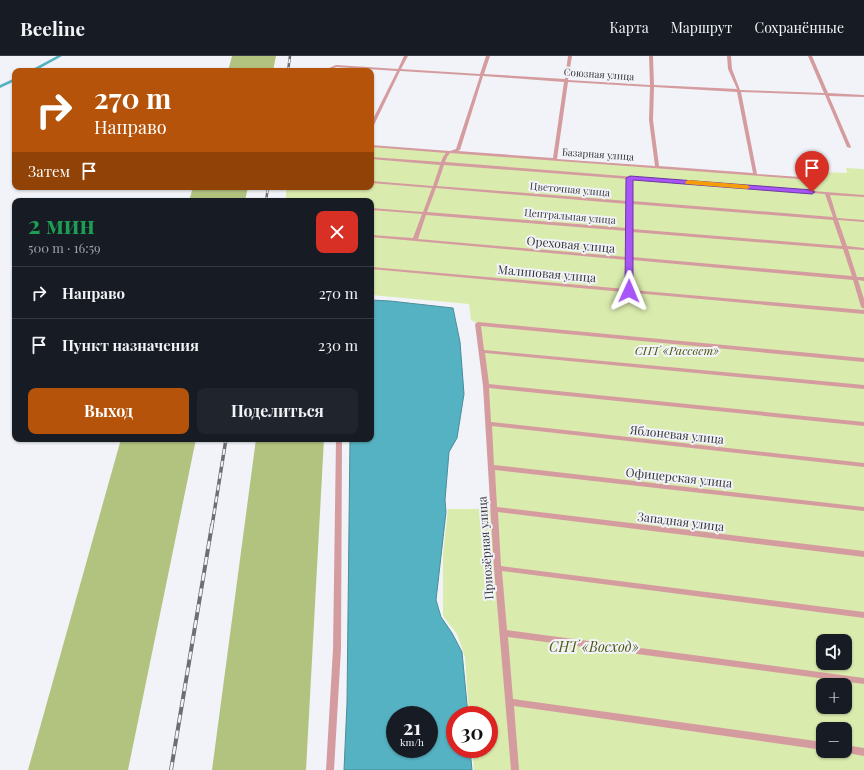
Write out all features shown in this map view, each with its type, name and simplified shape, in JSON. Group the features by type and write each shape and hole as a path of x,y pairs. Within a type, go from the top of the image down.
{"street":[{"path":"374,121 406,56"},
{"path":"415,240 442,164 448,152 458,150 488,56"},
{"path":"555,159 570,56"},
{"path":"651,56 651,120 656,167"},
{"path":"729,56 730,69 739,91 755,174"},
{"path":"810,56 849,147"},
{"name":"Союзная улица","path":"332,68 366,68"},
{"name":"Союзная улица","path":"374,68 566,79 739,91 864,96"},
{"name":"Базарная улица","path":"374,146 800,178 823,177"},
{"path":"374,158 864,196"},
{"path":"629,291 630,178"},
{"name":"Цветочная улица","path":"374,182 864,221"},
{"path":"827,193 864,307"},
{"name":"Центральная улица","path":"374,209 864,249"},
{"name":"Ореховая улица","path":"374,236 864,279"},
{"name":"Малиновая улица","path":"374,268 864,312"},
{"name":"Приозёрная улица","path":"515,770 498,568 486,386 478,324 864,360"},
{"path":"482,351 864,387"},
{"path":"486,386 864,424"},
{"name":"Яблоневая улица","path":"488,424 864,465"},
{"path":"330,770 337,649 339,442"},
{"name":"Офицерская улица","path":"491,467 864,509"},
{"name":"Западная улица","path":"495,509 864,554"},
{"path":"498,568 864,615"},
{"path":"504,632 864,681"},
{"path":"509,702 816,745"},
{"path":"852,750 864,752"}],"green space":[{"path":"232,56 276,56 274,68 229,68"},
{"name":"СНТ «Рассвет»","path":"374,146 800,178 825,177 824,172 847,173 846,168 864,169 864,770 474,770 473,758 498,758 498,706 468,706 465,657 457,634 443,616 443,554 448,509 494,509 478,324 471,320 469,304 374,295 374,198 286,198 286,190 374,190"},
{"path":"192,190 247,190 246,198 190,198"},
{"path":"120,442 195,442 128,770 28,770"},
{"path":"256,442 324,442 306,770 212,770"}],"water":[{"path":"374,300 453,308 460,342 464,394 457,438 449,452 445,500 446,512 436,600 441,617 452,633 462,652 467,706 446,706 446,758 471,758 472,770 344,770 347,703 350,442 374,442"}],"waterway":[{"path":"37,68 60,56"},
{"path":"0,87 12,81"}],"railway":[{"path":"288,68 290,56"},
{"path":"266,198 268,190"},
{"path":"212,526 226,442"},
{"path":"171,770 212,525"}],"slow traffic":[{"path":"688,182 747,187"}],"route":[{"path":"629,291 630,178 812,192"}],"park label":[{"name":"СНТ «Восход»","path":"594,646"}]}
